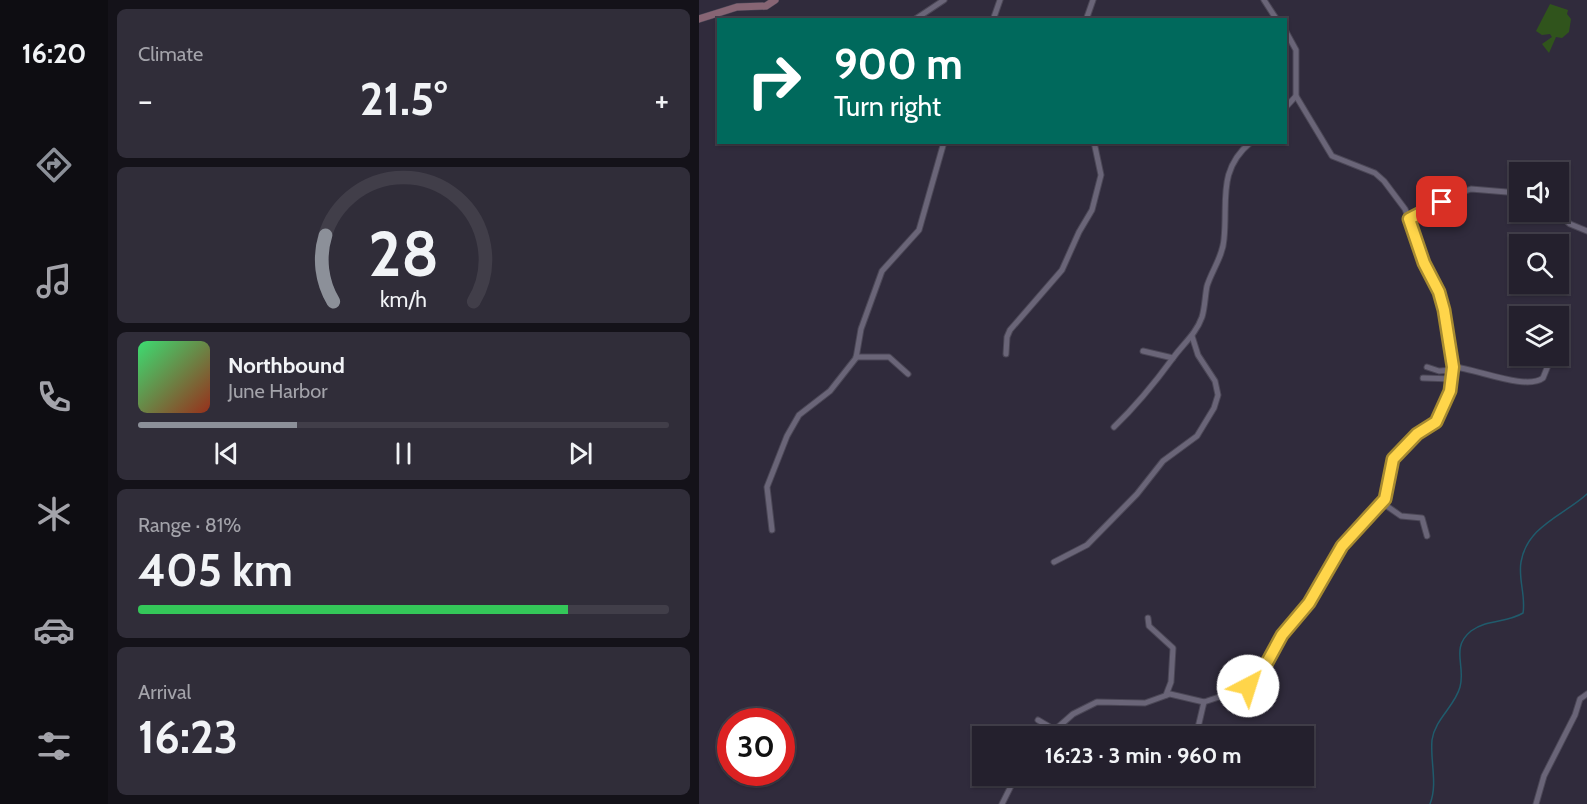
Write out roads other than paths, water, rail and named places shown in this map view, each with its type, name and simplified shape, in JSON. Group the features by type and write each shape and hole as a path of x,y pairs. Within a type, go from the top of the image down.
{"street":[{"path":"699,19 737,7 766,6 775,0"},
{"path":"917,18 944,0"},
{"path":"994,18 1000,0"},
{"path":"1087,18 1093,0"},
{"path":"1264,0 1276,18"},
{"path":"1060,726 1079,710 1097,702 1145,703 1175,694 1204,702 1237,691 1258,679 1282,635 1309,603 1342,546 1387,495 1393,459 1417,434 1436,422 1453,379 1448,329 1439,292 1424,263 1409,219 1400,201 1375,173 1332,156 1296,96 1296,50 1287,34"},
{"path":"1287,106 1296,96"},
{"path":"772,530 767,487 787,436 799,415 830,391 856,357 861,329 882,271 919,230 943,144"},
{"path":"1006,354 1007,337 1010,330 1062,270 1094,206 1101,175 1094,144"},
{"path":"1115,427 1156,384 1173,358 1192,336 1201,318 1207,285 1223,245 1226,182 1238,153 1249,144"},
{"path":"1409,219 1454,195 1471,189 1509,193"},
{"path":"1569,222 1587,231"},
{"path":"1054,562 1087,545 1137,494 1163,461 1197,436 1214,408 1218,395 1215,381 1198,355 1192,336"},
{"path":"1143,351 1173,358"},
{"path":"856,357 889,357 908,374"},
{"path":"1427,367 1439,371 1453,368 1513,380 1536,382 1543,378 1548,366"},
{"path":"1423,378 1453,379"},
{"path":"1381,502 1401,516 1422,518 1427,536"},
{"path":"1147,618 1149,626 1173,648 1171,682 1166,695"},
{"path":"1536,804 1544,776 1575,716 1580,699 1587,694"},
{"path":"1198,726 1204,702"},
{"path":"1038,720 1048,726"},
{"path":"1002,804 1011,786"}],"waterway":[{"path":"1430,804 1434,780 1432,740 1437,726 1460,687 1461,644 1465,637 1477,627 1523,613 1524,600 1520,568 1525,550 1538,530 1587,494"}]}
